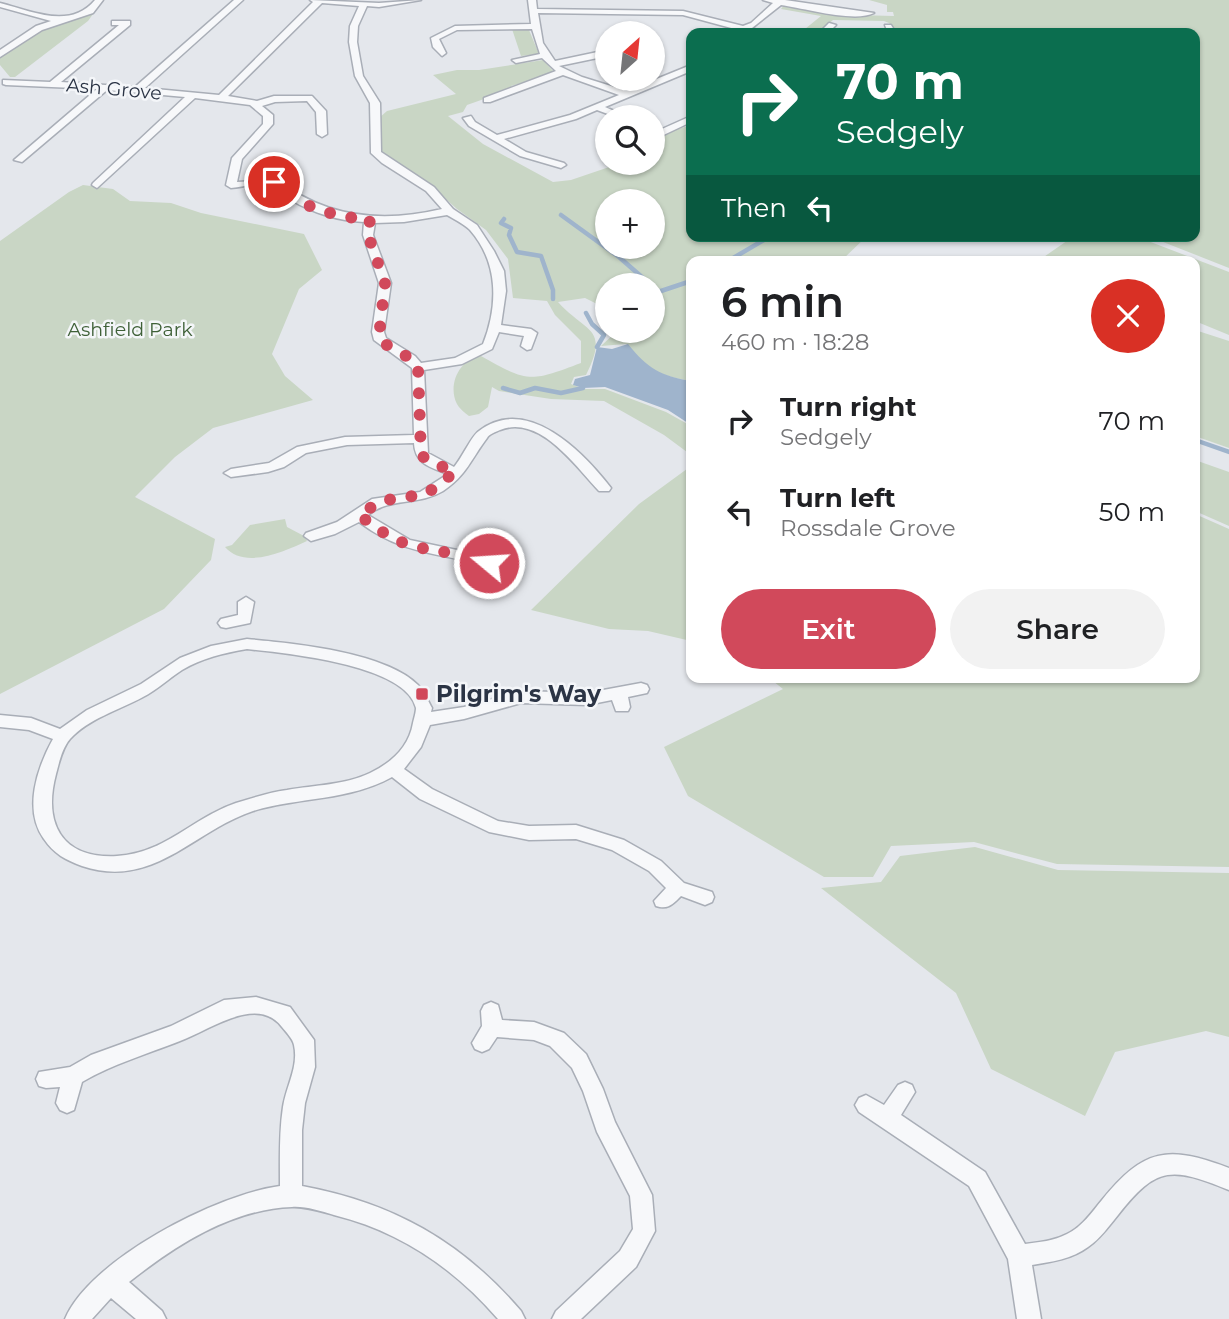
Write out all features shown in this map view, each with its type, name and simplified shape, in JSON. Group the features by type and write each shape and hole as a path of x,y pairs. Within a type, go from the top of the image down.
{"street":[{"path":"0,54 39,28 90,10 99,0"},
{"path":"137,90 239,0"},
{"path":"314,0 364,4 395,4 417,0"},
{"path":"221,98 320,0"},
{"path":"532,0 541,50 554,64 563,72 627,94"},
{"path":"599,10 601,0"},
{"path":"766,0 845,13 870,13"},
{"path":"747,28 754,25 780,1"},
{"path":"364,4 354,26 353,42 359,76 375,103 376,153 426,185 449,211 473,227 495,264 500,291 491,342 476,353 458,360 418,367"},
{"path":"0,5 59,21"},
{"path":"534,11 683,13 726,28"},
{"path":"53,84 127,23 115,23"},
{"path":"829,28 832,25"},
{"path":"442,53 435,38 455,28 535,26"},
{"path":"516,60 546,55"},
{"path":"554,64 595,55"},
{"path":"487,100 563,72"},
{"path":"602,105 686,72"},
{"name":"Ash Grove","path":"3,81 105,87 258,104 274,99 309,98 321,111 322,134"},
{"path":"19,160 105,87"},
{"path":"97,185 192,96"},
{"path":"258,104 268,115 268,124 237,158 231,188 274,180 284,192 306,204 342,216 370,219 415,217 449,211"},
{"path":"496,138 573,117 595,108"},
{"path":"468,118 472,124 539,160 561,165"},
{"path":"665,128 686,121"},
{"path":"370,219 368,235 385,283 379,336 384,344 411,359 418,367 418,439 421,454 426,460 455,472"},
{"path":"495,328 531,333 527,346"},
{"path":"322,537 381,501 426,494 472,456 482,434 506,423 521,422 548,433 587,480 604,488"},
{"path":"231,473 268,468 294,453 313,447 335,446 345,441 418,439"},
{"path":"359,515 398,540 414,546 467,554 489,563"},
{"path":"246,602 247,644"},
{"path":"226,623 245,619"},
{"path":"247,644 332,654 373,665 400,680 422,700 427,719 414,747 393,769 363,783 287,794 252,804 221,816 158,856 136,862 110,863 82,859 55,845 46,831 42,807 47,774 62,736 90,718 149,688 176,667 212,650 247,644"},
{"path":"427,719 464,713 521,697 620,700 640,689"},
{"path":"0,721 31,724 62,736"},
{"path":"393,769 426,794 495,827 529,833 576,832 618,845 655,866 678,888 705,897"},
{"path":"663,901 678,888"},
{"path":"46,1079 73,1076 98,1062 178,1033 224,1009 256,1006 283,1013 304,1040 305,1067 294,1103 291,1129 292,1196"},
{"path":"488,1027 534,1031 556,1039 579,1061 593,1089 605,1125 641,1195 644,1231 628,1259 564,1319"},
{"path":"67,1103 73,1076"},
{"path":"887,1118 905,1092"},
{"path":"866,1105 977,1179 1019,1256 1029,1319"},
{"path":"1019,1256 1076,1242 1090,1231 1130,1181 1143,1170 1162,1164 1185,1164 1204,1168 1229,1179"},
{"path":"77,1319 111,1282 159,1247 246,1204 292,1196 357,1208 423,1237 469,1272 513,1319"},
{"path":"111,1282 154,1319"}],"green space":[{"path":"869,0 1229,0 1229,268 1163,242 1200,242 1200,28 894,28 884,21 833,20 824,28 806,28 821,16 781,9 785,4 856,15 894,16 893,12 887,12 887,5"},
{"path":"87,13 93,14 88,21 15,77 10,77 0,65 0,56 45,27"},
{"path":"512,29 529,30 539,54 521,56"},
{"path":"543,60 555,73 511,86 512,89 467,105 463,112 448,116 483,144 553,182 571,180 595,172 595,175 665,175 665,135 686,127 686,242 861,242 846,256 686,256 686,380 651,369 643,364 626,344 601,346 604,343 665,343 665,273 595,273 595,303 585,298 558,302 591,332 595,339 596,348 586,375 574,377 571,384 584,389 605,389 666,412 686,423 686,451 664,435 604,401 551,399 499,391 492,387 488,407 479,414 469,416 454,397 457,374 467,362 481,356 520,375 530,377 551,374 581,363 581,341 555,315 547,301 513,298 508,259 486,230 429,184 386,158 380,150 379,118 387,111 456,94 433,75"},
{"name":"Ashfield Park","path":"83,185 113,189 130,201 171,203 201,213 304,234 322,270 299,289 272,354 285,376 313,400 213,428 175,457 135,497 215,539 211,560 164,609 0,694 0,241"},
{"path":"1065,242 1151,242 1187,256 1045,256"},
{"path":"1200,261 1229,272 1229,335 1200,323"},
{"path":"1200,332 1229,341 1229,448 1200,438"},
{"path":"1200,462 1229,472 1229,526 1200,513"},
{"path":"686,470 686,640 648,631 609,629 531,610 639,504"},
{"path":"1200,516 1229,529 1229,867 1057,864 974,842 891,846 873,877 824,877 688,796 664,747 783,689 776,683 1200,683"},
{"path":"285,519 287,527 304,536 307,541 277,553 254,558 233,554 225,547 232,545 250,525"},
{"path":"975,847 1058,870 1229,873 1229,1037 1206,1031 1115,1052 1085,1116 991,1069 956,993 821,888 881,882 900,856"}],"water":[{"path":"628,344 655,370 686,380 686,422 668,410 605,387 583,388 573,385 575,379 590,375 597,347 612,349"}],"waterway":[{"path":"561,215 637,273"},
{"path":"504,219 501,223 511,228 509,235 517,252 541,256 553,290 553,299"},
{"path":"737,256 760,242"},
{"path":"665,290 686,283"},
{"path":"586,313 592,324 604,335 597,347"},
{"path":"503,388 520,393 535,388 561,393 583,388"},
{"path":"1200,442 1229,452"}],"place":[{"name":"Pilgrim's Way","path":"422,694"}],"route":[{"path":"274,182 294,199 306,204 342,216 370,219 368,235 385,283 379,325 380,340 389,348 411,359 418,367 418,439 421,454 426,460 455,472 426,494 381,501 369,506 359,515 383,533 414,546 467,554 489,563"}]}
